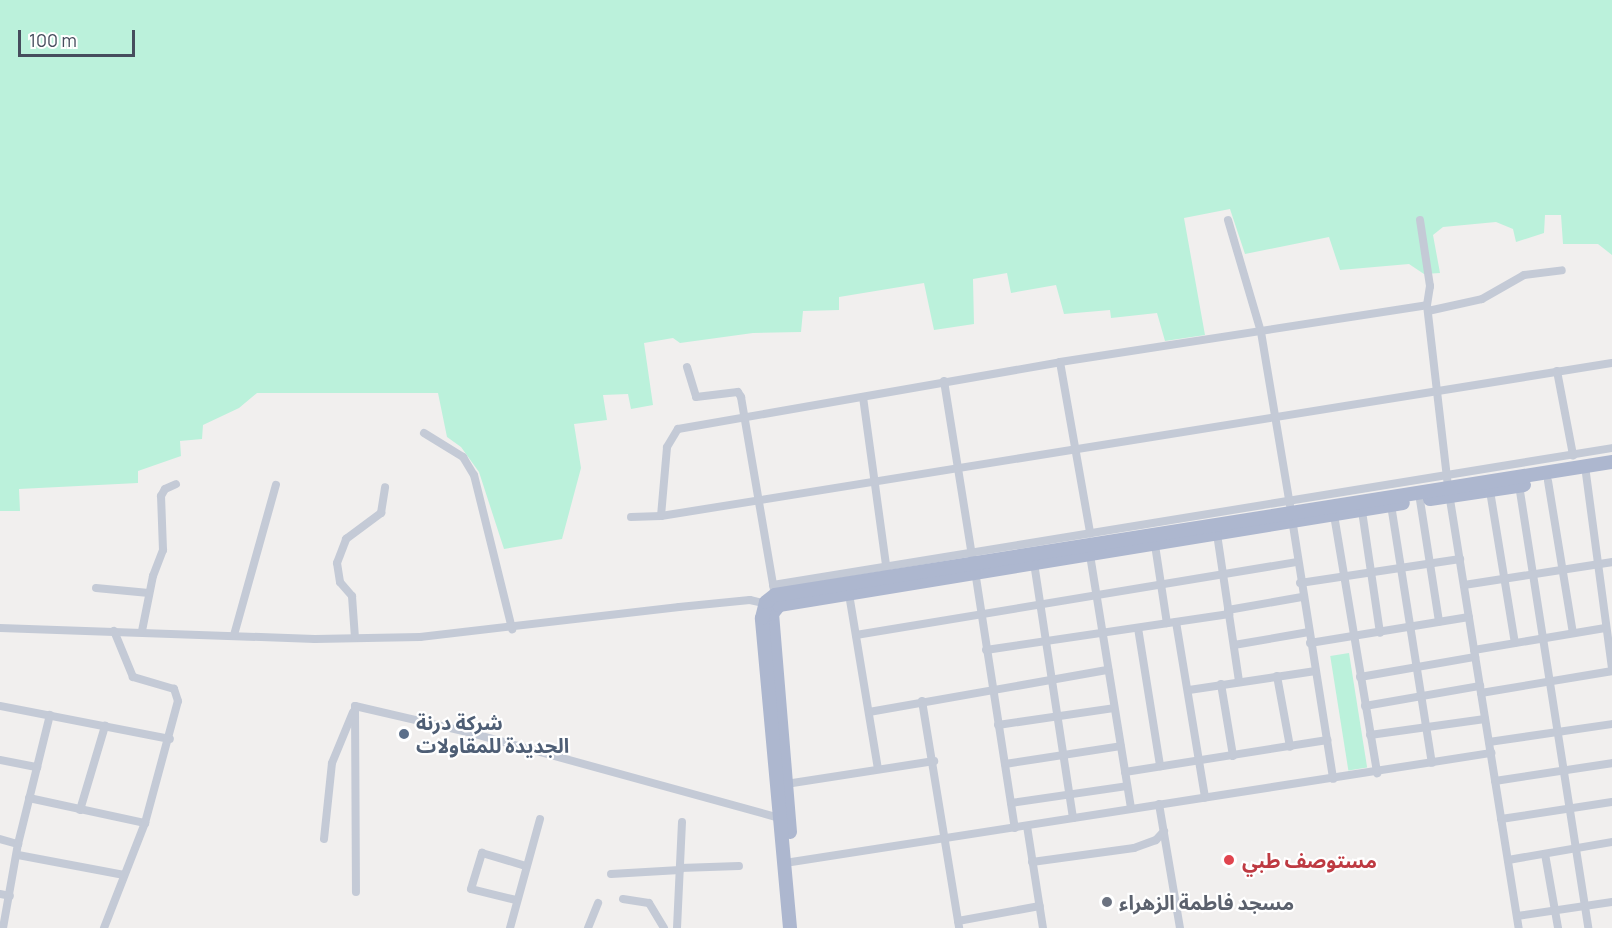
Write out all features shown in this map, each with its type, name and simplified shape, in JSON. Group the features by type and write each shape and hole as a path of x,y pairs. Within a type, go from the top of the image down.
{"main road":[{"path":"773,599 849,594 973,563 1034,564 1217,534 1291,512 1334,515 1362,511 1420,500 1449,487 1490,491 1548,481 1612,462"},
{"path":"797,928 762,618 773,599 887,572 973,563 1449,487 1586,470 1612,470"},
{"path":"773,599 772,614 786,784 785,820"},
{"path":"789,861 790,928"}],"street":[{"path":"1228,220 1261,332 1291,512 1296,562 1333,779"},
{"path":"1420,220 1430,286 1428,308 1435,391 1519,928"},
{"path":"661,516 671,434 678,429 1060,362 1482,299 1524,274 1562,270"},
{"path":"1060,362 1073,448 1090,534"},
{"path":"631,517 661,516 1274,415 1612,363"},
{"path":"0,628 355,638 512,629 680,607 773,599 746,416 738,392 696,397 687,368"},
{"path":"1557,371 1573,455"},
{"path":"944,381 1015,828"},
{"path":"863,397 872,481 887,572"},
{"path":"424,433 463,457 474,476 512,629"},
{"path":"1449,487 1573,455 1612,448"},
{"path":"1365,706 1612,670 1610,642 1605,628 1596,566 1586,470"},
{"path":"1548,481 1573,633"},
{"path":"141,631 149,593 164,550 161,496 176,484"},
{"path":"234,635 276,485"},
{"path":"1519,485 1588,928"},
{"path":"355,638 352,596 340,582 337,563 346,539 381,513 385,487"},
{"path":"1490,491 1515,643"},
{"path":"1420,500 1439,622"},
{"path":"1391,505 1411,627 1415,669 1432,763"},
{"path":"1362,511 1380,633"},
{"path":"973,563 1090,534 1291,512"},
{"path":"1334,515 1377,772"},
{"path":"1217,534 1239,681"},
{"path":"1155,544 1162,585 1189,690 1205,798"},
{"path":"1090,555 1131,809"},
{"path":"1300,583 1460,559"},
{"path":"856,635 980,614 1038,607 1296,562"},
{"path":"1464,585 1612,562"},
{"path":"1034,564 1038,607 1073,818"},
{"path":"96,588 149,593"},
{"path":"849,594 878,770"},
{"path":"986,650 1045,644 1172,623 1302,597"},
{"path":"1602,606 1612,604"},
{"path":"1310,643 1469,617"},
{"path":"1138,628 1160,766"},
{"path":"1360,677 1415,669 1515,643 1605,628"},
{"path":"104,928 145,823 170,739 178,694 174,689 133,677 114,631"},
{"path":"1234,645 1309,632"},
{"path":"869,712 992,688 1108,670"},
{"path":"1189,690 1316,671"},
{"path":"1277,676 1290,747"},
{"path":"1221,684 1233,756"},
{"path":"922,701 934,761 958,924 1040,906"},
{"path":"0,706 170,739"},
{"path":"355,706 471,733 785,820"},
{"path":"324,839 332,763 355,706"},
{"path":"355,706 356,892"},
{"path":"998,725 1114,708"},
{"path":"3,928 18,855 18,844 50,715"},
{"path":"1370,735 1485,719"},
{"path":"1489,742 1612,724"},
{"path":"80,810 105,726"},
{"path":"1125,772 1327,740"},
{"path":"1005,765 1121,746"},
{"path":"789,861 945,840 1159,804 1491,753"},
{"path":"0,760 37,767"},
{"path":"786,784 934,761"},
{"path":"1495,781 1612,762"},
{"path":"1011,802 1127,786"},
{"path":"30,798 145,823"},
{"path":"1501,819 1612,802"},
{"path":"1159,804 1180,928"},
{"path":"510,928 540,819"},
{"path":"677,928 682,822"},
{"path":"1027,826 1043,928"},
{"path":"1032,862 1134,848 1156,840 1164,831"},
{"path":"0,839 18,844"},
{"path":"1508,860 1612,842"},
{"path":"516,900 471,889 482,853 526,866"},
{"path":"1545,854 1558,928"},
{"path":"18,855 124,875"},
{"path":"610,874 739,866"},
{"path":"0,894 10,896"},
{"path":"623,899 649,903 664,928"},
{"path":"1517,916 1612,902"},
{"path":"588,928 598,903"}],"green space":[{"path":"0,0 1612,0 1612,255 1598,244 1563,244 1561,215 1545,215 1544,233 1516,242 1513,229 1496,222 1443,227 1433,235 1440,273 1424,274 1409,264 1340,270 1329,237 1245,254 1230,209 1184,218 1205,335 1165,341 1157,313 1111,318 1110,310 1064,314 1056,285 1011,293 1007,273 973,279 974,324 934,330 924,283 839,297 839,310 803,311 801,332 753,333 680,343 673,338 644,343 653,405 631,409 628,394 603,395 607,420 574,424 581,468 562,539 504,549 479,472 461,447 447,437 438,393 257,393 239,408 203,425 202,439 180,441 181,456 138,471 138,483 19,489 20,511 0,511"},
{"path":"1349,653 1367,768 1348,771 1330,656"}],"place":[{"name":"شركة درنة الجديدة للمقاولات","path":"404,734"},
{"name":"مستوصف طبي","path":"1229,860"},
{"name":"مسجد فاطمة الزهراء","path":"1107,902"}]}
